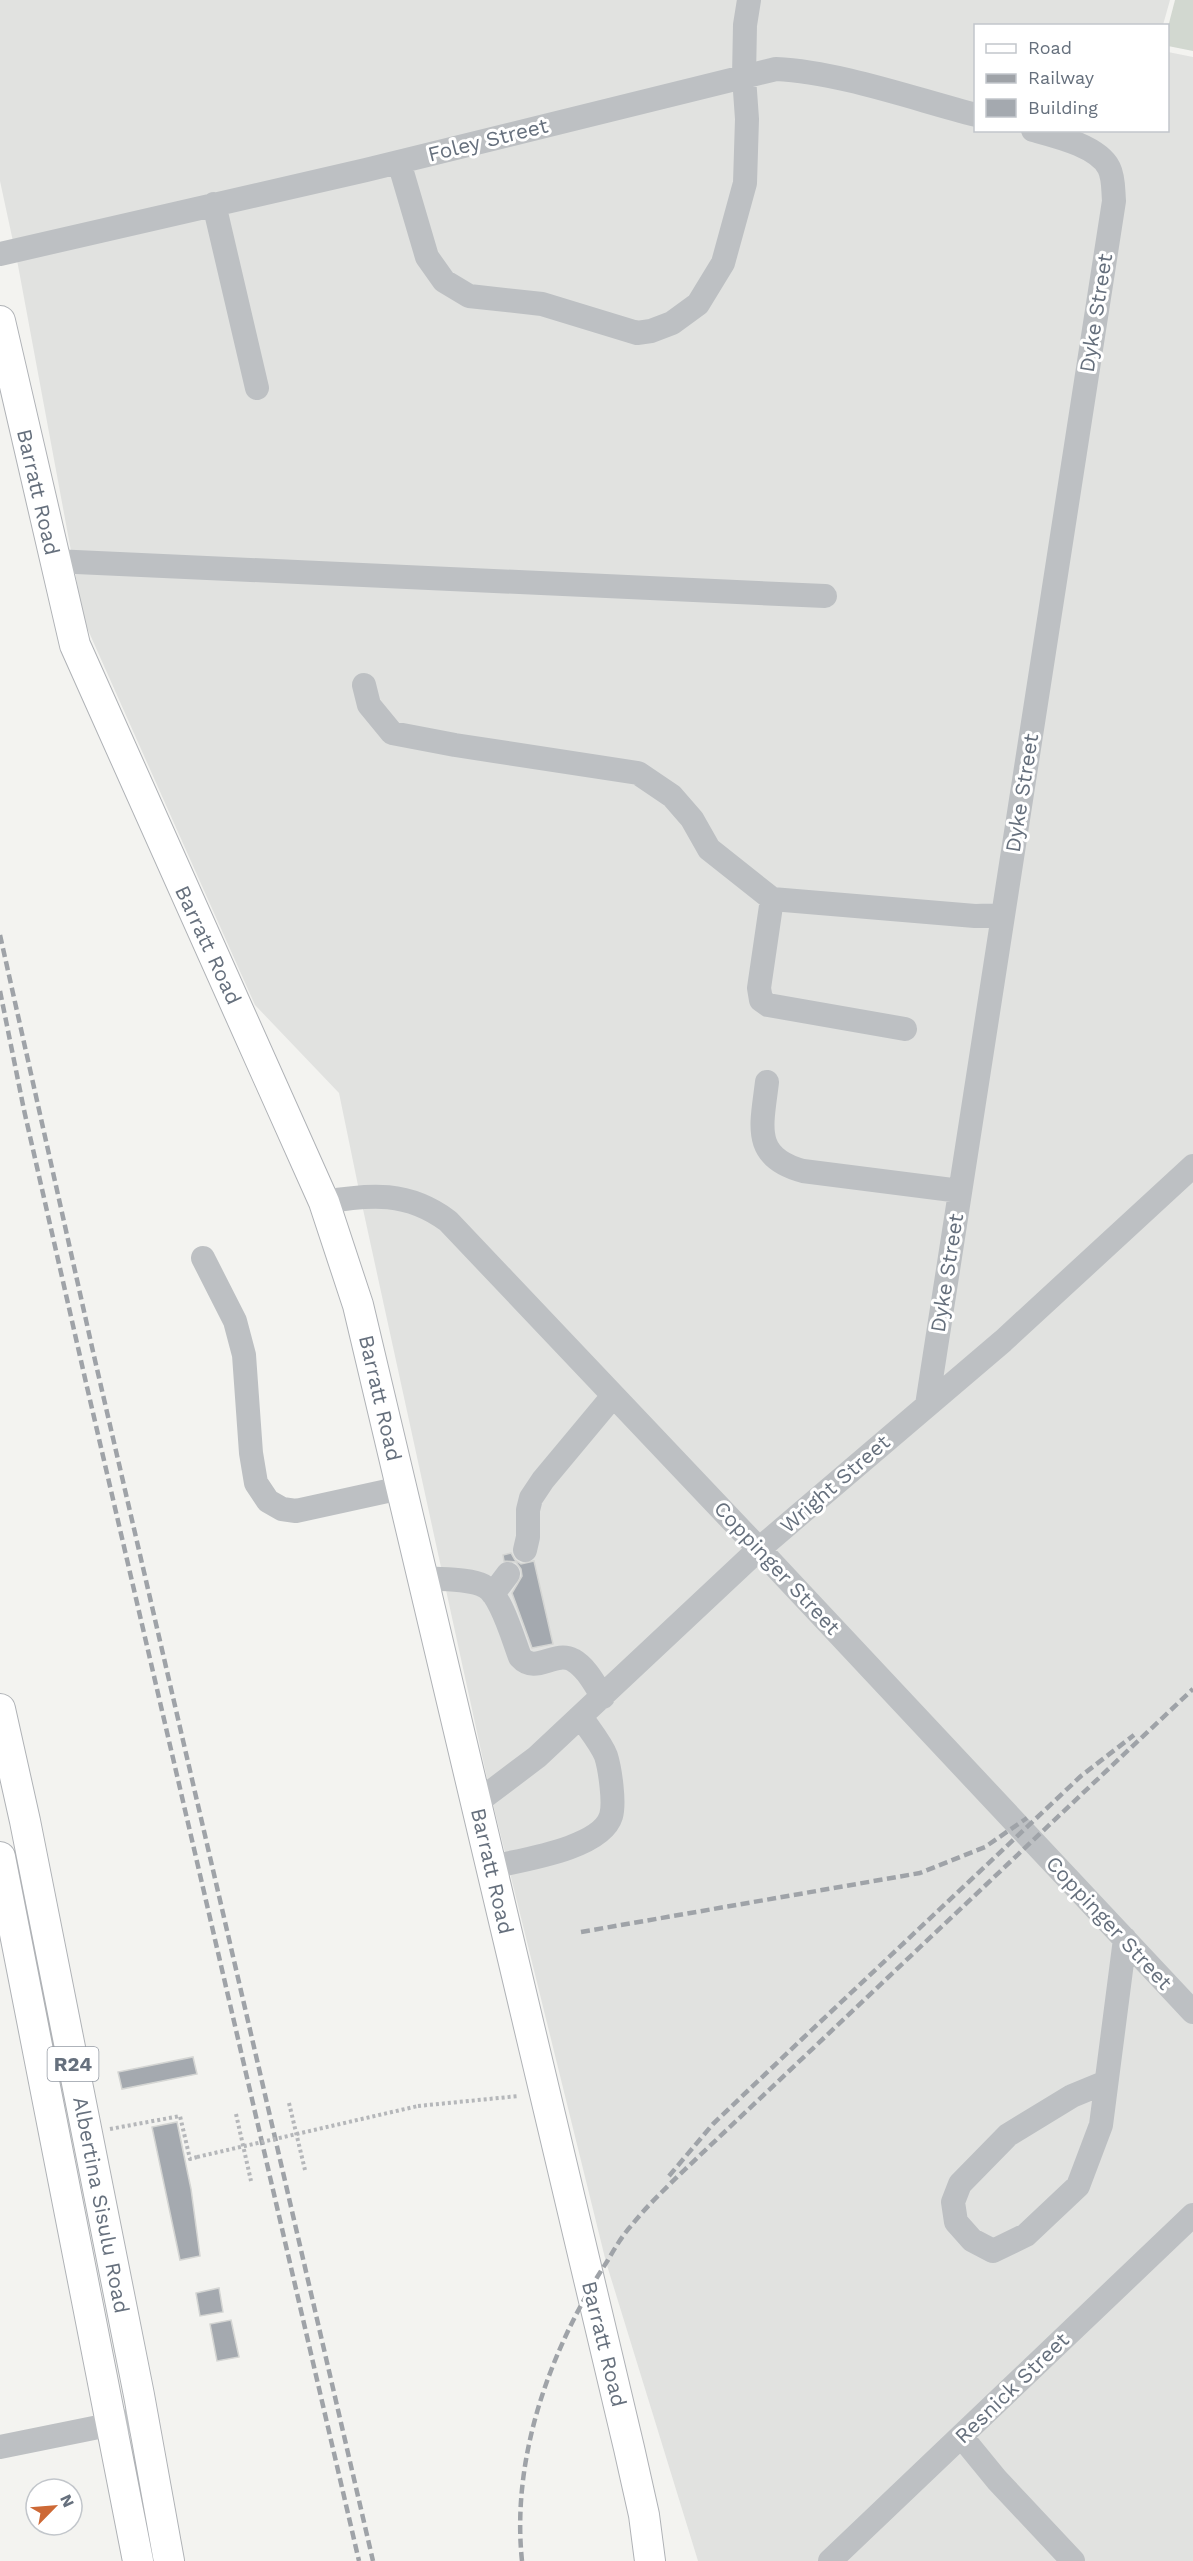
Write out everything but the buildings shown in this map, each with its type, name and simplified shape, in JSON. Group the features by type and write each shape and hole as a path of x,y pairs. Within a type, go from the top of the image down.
{"main road":[{"name":"Barratt Road","path":"0,321 75,645 324,1202 358,1305 644,2515 650,2561"},
{"name":"Albertina Sisulu Road","path":"2,1723 87,2133 169,2561"},
{"name":"Albertina Sisulu Road","path":"0,1857 138,2561"},
{"path":"48,2106 80,2100"},
{"name":"Barratt Road","path":"644,2515 661,2561"}],"street":[{"path":"399,162 427,256 444,281 469,296 542,304 638,333 651,331 672,322 698,304 723,264 745,183 747,119 744,77 745,25 749,0"},
{"name":"Foley Street","path":"0,254 399,162 776,69 798,70 974,115"},
{"name":"Dyke Street","path":"927,1405 1114,201 1113,180 1108,166 1082,146 1039,132"},
{"path":"214,204 256,388"},
{"path":"54,561 825,596"},
{"path":"364,685 369,705 392,733 638,773 672,796 692,819 709,849 772,899 975,916 1003,915"},
{"path":"772,899 759,988 761,1000 768,1005 905,1029"},
{"path":"767,1082 761,1134 771,1153 784,1166 803,1171 960,1191"},
{"name":"Wright Street","path":"476,1803 537,1757 759,1549 1011,1334 1193,1166"},
{"name":"Coppinger Street","path":"324,1202 363,1196 386,1196 420,1204 448,1221 1193,2012"},
{"path":"203,1258 235,1321 244,1355 251,1453 256,1483 268,1501 282,1509 296,1511 401,1488"},
{"path":"525,1550 531,1498 543,1480 614,1396"},
{"path":"493,1594 508,1574"},
{"path":"423,1578 487,1586 493,1594 524,1662 539,1664 565,1657 584,1669 603,1697"},
{"path":"491,1867 579,1844 598,1833 611,1817 612,1788 606,1755 581,1717"},
{"path":"1107,2082 1072,2096 1008,2135 960,2184 953,2202 956,2222 972,2240 993,2251 1006,2246 1026,2235 1078,2186 1101,2125 1107,2082 1125,1940"},
{"name":"Resnick Street","path":"830,2561 1193,2215"},
{"path":"0,2447 143,2418"},
{"path":"961,2436 998,2480 1073,2561"}],"path":[{"path":"87,2133 180,2116 189,2159 418,2106 544,2094"},
{"path":"289,2103 304,2170"},
{"path":"236,2114 251,2181"}],"shaded area":[{"path":"0,0 1170,0 1163,24 974,24 974,132 1169,132 1169,52 1193,57 1193,2561 698,2561 606,2262 490,1792 339,1093 255,1005 84,621 17,260 0,181"},
{"path":"1175,0 1193,0 1193,51 1169,46 1169,24"}],"railway":[{"path":"0,935 94,1356 373,2561"},
{"path":"0,991 24,1110 87,1387 359,2561"},
{"path":"522,2561 520,2521 523,2482 529,2443 540,2404 569,2329 587,2294 625,2234 648,2206 678,2176 1193,1689"},
{"path":"669,2176 713,2124 801,2040 1081,1776 1134,1735"},
{"path":"581,1932 920,1873 985,1847 1027,1818"}]}
